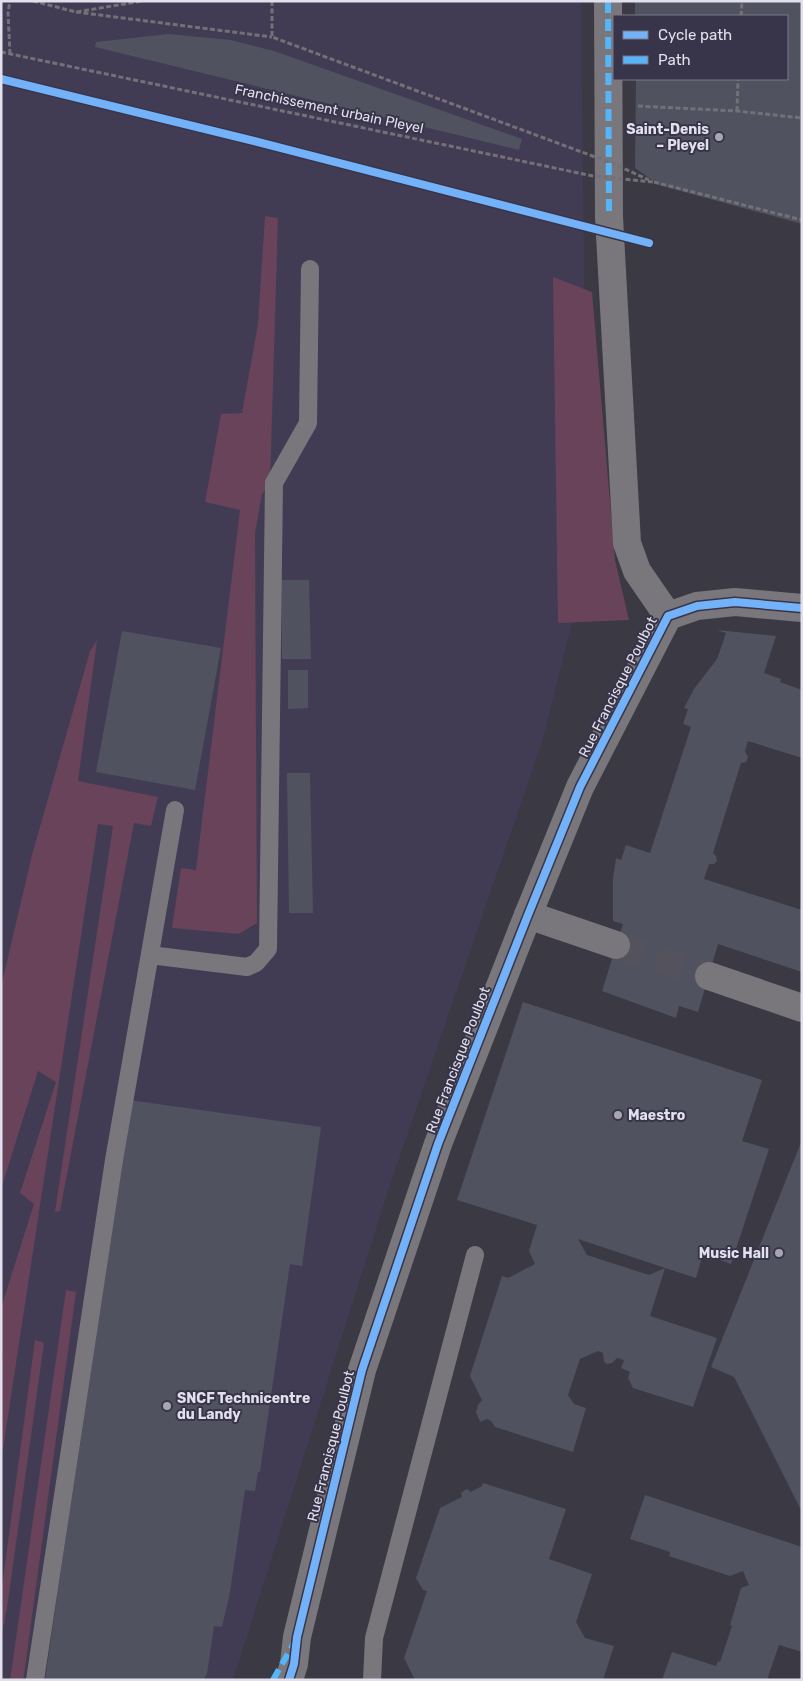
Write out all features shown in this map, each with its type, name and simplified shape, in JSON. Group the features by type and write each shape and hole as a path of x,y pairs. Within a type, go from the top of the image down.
{"street":[{"name":"Rue Francisque Poulbot","path":"608,1 610,103 609,217 627,543 637,571 668,616"},
{"name":"Rue Francisque Poulbot","path":"291,1672 297,1637 362,1370 438,1144 580,787 668,616 697,606 735,602 802,608"},
{"path":"528,915 616,945"},
{"path":"709,976 802,1008"}],"lane":[{"path":"150,955 247,967 256,963 268,949 274,483 308,423 310,269"},
{"path":"35,1680 114,1160 175,810"},
{"path":"372,1680 374,1638 475,1255"}],"path":[{"path":"10,1 8,12 10,54"},
{"path":"33,1 76,12 272,37 614,164 654,182 802,220"},
{"path":"76,12 142,1"},
{"path":"272,1 272,37"},
{"path":"741,15 742,1"},
{"path":"737,111 738,80"},
{"path":"610,103 737,111 802,118"}],"shaded area":[{"name":"SNCF Technicentre du Landy","path":"1,1 581,1 585,343 601,507 543,739 388,1191 233,1680 1,1680"},
{"path":"265,216 278,218 270,484 262,494 255,533 257,923 239,934 172,928 181,868 196,870 240,510 205,502 221,414 242,413 258,324"},
{"path":"553,277 592,292 615,560 629,620 558,623"},
{"path":"97,640 78,781 158,797 151,826 134,823 60,1211 55,1212 113,826 98,824 1,1462 1,1359 3,1353 1,1352 1,1308 34,1204 20,1193 56,1082 38,1071 1,1189 1,987 32,855 90,651"},
{"path":"66,1290 76,1292 24,1675 23,1680 10,1680"},
{"path":"35,1340 44,1343 1,1639 1,1594"}],"building":[{"name":"Saint-Denis – Pleyel","path":"635,1 802,1 802,224 659,185 635,168 636,80 788,80 788,15 635,15"},
{"path":"169,34 231,40 274,51 522,139 519,150 95,47 96,42"},
{"path":"281,580 309,580 311,659 282,659"},
{"path":"717,630 776,636 764,673 781,679 780,682 802,690 802,758 748,741 745,751 748,757 746,762 741,763 713,853 717,861 714,864 709,864 704,879 802,910 802,972 718,944 698,1012 679,1006 676,1018 602,991 623,924 613,921 613,878 616,858 621,860 626,845 650,853 691,727 683,724 688,709 684,708 694,689 717,659 726,633"},
{"path":"122,631 221,648 195,790 96,772"},
{"path":"288,670 308,670 308,708 288,709"},
{"path":"287,773 310,773 313,913 289,913"},
{"name":"Maestro","path":"523,1002 762,1080 742,1141 769,1149 731,1264 703,1254 696,1278 665,1268 650,1316 717,1338 693,1407 633,1388 628,1378 630,1372 621,1368 624,1360 617,1358 612,1363 606,1364 603,1353 598,1351 580,1359 568,1395 574,1404 586,1408 573,1452 495,1427 487,1419 480,1422 476,1412 482,1400 470,1376 502,1276 508,1278 535,1264 529,1251 537,1225 457,1200","holes":["578,1239 665,1268 649,1275 587,1255"]},
{"name":"SNCF Technicentre du Landy","path":"129,1100 321,1127 302,1266 290,1264 260,1472 258,1472 255,1491 245,1490 230,1592 222,1627 214,1626 207,1674 203,1680 45,1680"},
{"name":"Music Hall","path":"802,1140 802,1512 734,1377 711,1367"},
{"path":"483,1483 566,1509 549,1559 592,1574 576,1622 585,1638 614,1646 603,1680 415,1680 404,1658 427,1591 423,1590 416,1578 440,1508 462,1497 461,1493 467,1489 471,1492 482,1486"},
{"path":"645,1495 802,1547 802,1652 779,1645 767,1680 662,1680 672,1652 716,1666 718,1661 720,1662 732,1626 730,1625 741,1588 749,1585 743,1571 730,1576 669,1556 670,1552 630,1539"}],"tunnel":[{"path":"616,945 709,976"}],"marked path":[{"path":"608,1 609,217"},
{"path":"273,1680 294,1643"}],"cycle path":[{"path":"1,79 254,141 649,243"},
{"path":"289,1680 294,1664 297,1637 362,1370 438,1144 580,787 668,616 697,606 735,602 802,608"}],"place":[{"name":"Saint-Denis – Pleyel","path":"719,137"},
{"name":"Maestro","path":"618,1115"},
{"name":"Music Hall","path":"779,1253"},
{"name":"SNCF Technicentre du Landy","path":"167,1406"}]}
